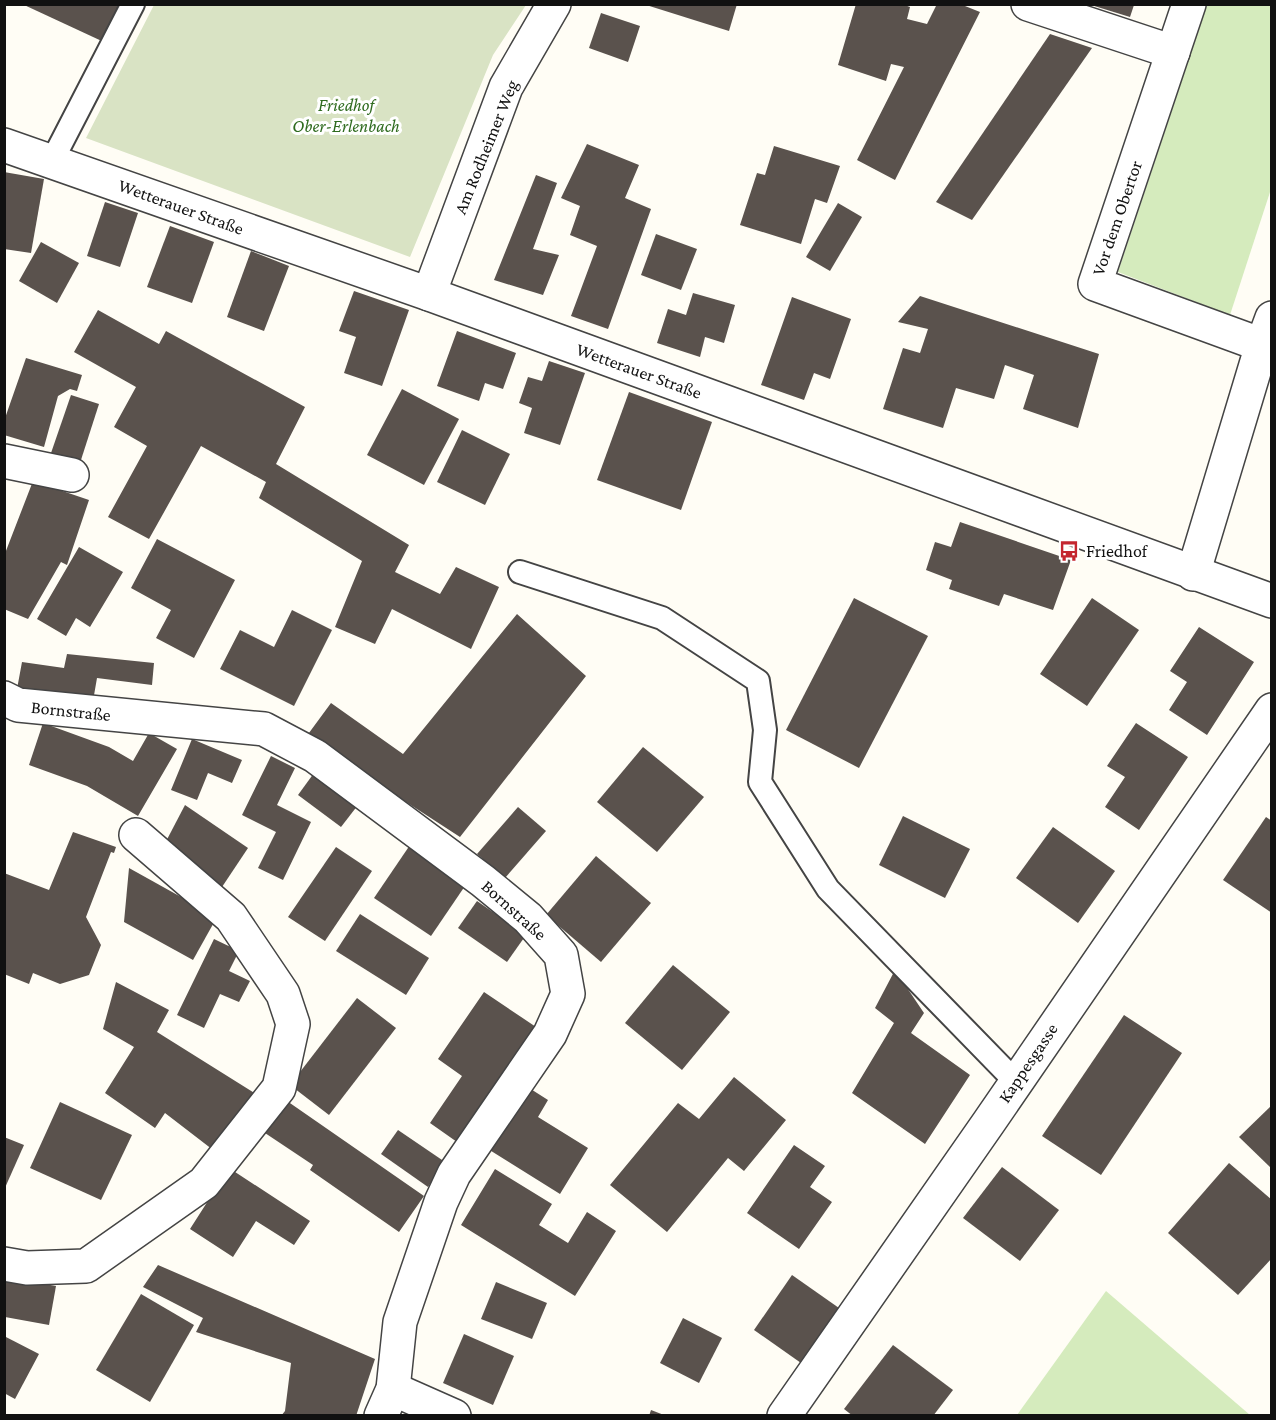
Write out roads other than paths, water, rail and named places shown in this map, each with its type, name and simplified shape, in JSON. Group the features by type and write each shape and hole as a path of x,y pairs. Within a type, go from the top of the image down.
{"street":[{"name":"Am Rodheimer Weg","path":"429,294 506,87 554,4"},
{"path":"1028,4 1173,52"},
{"name":"Vor dem Obertor","path":"1189,4 1095,284 1267,332 1193,574"},
{"name":"Wetterauer Straße","path":"4,145 429,294 1272,601"},
{"path":"4,461 72,475"},
{"name":"Bornstraße","path":"4,698 18,705 264,729 315,756 483,881 528,918 561,955 568,994 550,1034 454,1174 441,1202 400,1322 387,1402"},
{"name":"Kappesgasse","path":"784,1416 1272,710"},
{"path":"4,1264 27,1268 86,1266 204,1183 279,1088 293,1024 284,994 231,917 135,835"},
{"path":"387,1402 454,1416"}],"lane":[{"path":"52,161 133,4"},
{"path":"520,572 662,618 758,681 765,730 760,782 828,889 1016,1082"}],"place":[{"name":"Friedhof","path":"1069,551"}],"park label":[{"name":"Friedhof Ober-Erlenbach","path":"346,115"}]}
